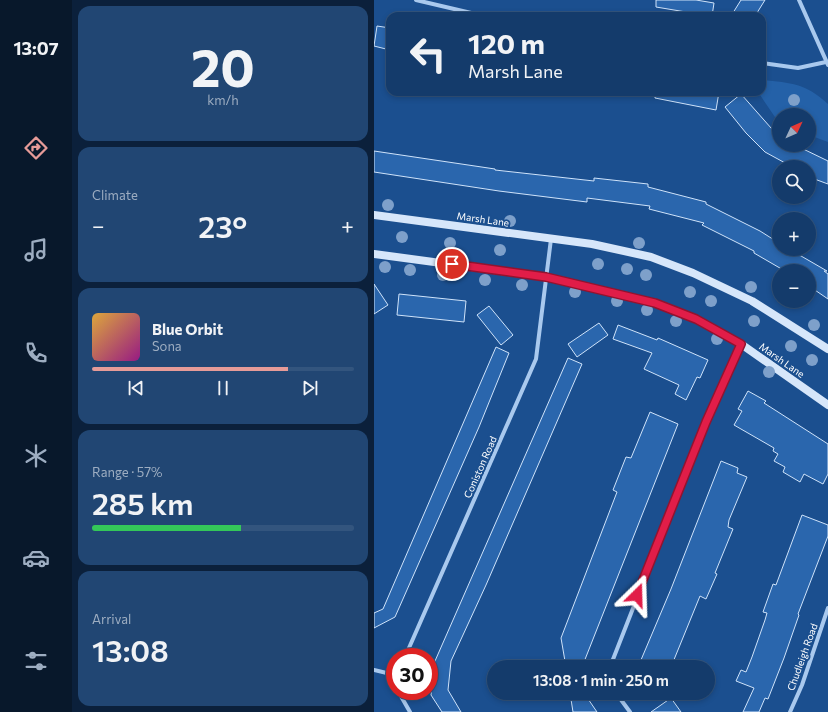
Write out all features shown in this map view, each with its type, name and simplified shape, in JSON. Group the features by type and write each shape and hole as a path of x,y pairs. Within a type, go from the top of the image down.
{"main road":[{"name":"Marsh Lane","path":"374,215 592,244 651,257 693,273 752,301 828,349"},
{"name":"Marsh Lane","path":"374,254 546,277 655,303 696,319 741,344 828,405"}],"street":[{"path":"416,0 467,12"},
{"path":"766,64 798,68 827,63 799,0"},
{"name":"Coniston Road","path":"409,648 536,359 550,238"},
{"path":"613,660 706,422 741,344"},
{"name":"Chudleigh Road","path":"790,712 802,685 828,608"},
{"path":"374,670 386,673"},
{"path":"403,700 410,712"},
{"path":"621,700 630,712"}],"shaded area":[{"path":"766,80 798,85 820,97 828,104 828,142 816,138 816,108 772,108 772,113 761,96 766,96"}],"building":[{"path":"656,0 696,0 714,3 713,12 686,12 656,7"},
{"path":"741,0 765,0 758,12 734,12"},
{"path":"377,26 386,27 386,49 374,46"},
{"path":"655,96 718,96 716,110 655,98"},
{"path":"739,96 743,96 772,129 772,152 809,152 828,161 828,184 816,180 816,160 780,160 765,152 746,133 725,107"},
{"path":"374,151 495,170 594,181 594,178 648,184 648,187 706,202 706,204 760,231 772,239 772,256 801,256 815,264 773,264 754,253 754,251 702,225 704,223 649,209 650,206 587,198 587,202 499,191 374,172"},
{"path":"816,265 827,271 824,271 828,274 828,299 816,291"},
{"path":"374,284 388,305 374,314"},
{"path":"399,294 466,301 464,322 397,315"},
{"path":"489,306 513,335 501,345 477,315"},
{"path":"599,323 608,335 577,357 568,344"},
{"path":"618,325 657,340 658,338 708,360 700,378 697,377 686,400 675,394 679,385 644,369 652,353 613,339"},
{"path":"496,347 509,353 479,427 395,617 374,628 374,613 383,609"},
{"path":"568,358 582,364 486,585 451,661 448,690 461,712 442,712 434,700 438,700 438,654"},
{"path":"748,391 766,401 764,403 828,444 828,474 823,484 804,474 800,482 783,472 785,467 774,461 778,454 773,451 774,448 734,425 742,411 738,409"},
{"path":"650,412 678,424 585,660 565,660 561,638 617,492 613,490 626,457 631,458"},
{"path":"721,461 738,468 737,473 747,477 729,520 728,527 733,529 715,573 717,574 706,599 700,596 674,660 641,660 671,589"},
{"path":"802,515 828,525 828,536 798,614 799,615 784,658 768,699 765,698 759,712 743,712 754,688 736,681 741,670 746,672 752,657 767,613 763,612 773,584 776,585"},
{"path":"571,700 589,700 597,712 573,712"},
{"path":"668,700 672,700 681,712 651,712"}],"route":[{"path":"452,264 546,277 655,303 696,319 741,344 706,422 637,595"}]}
